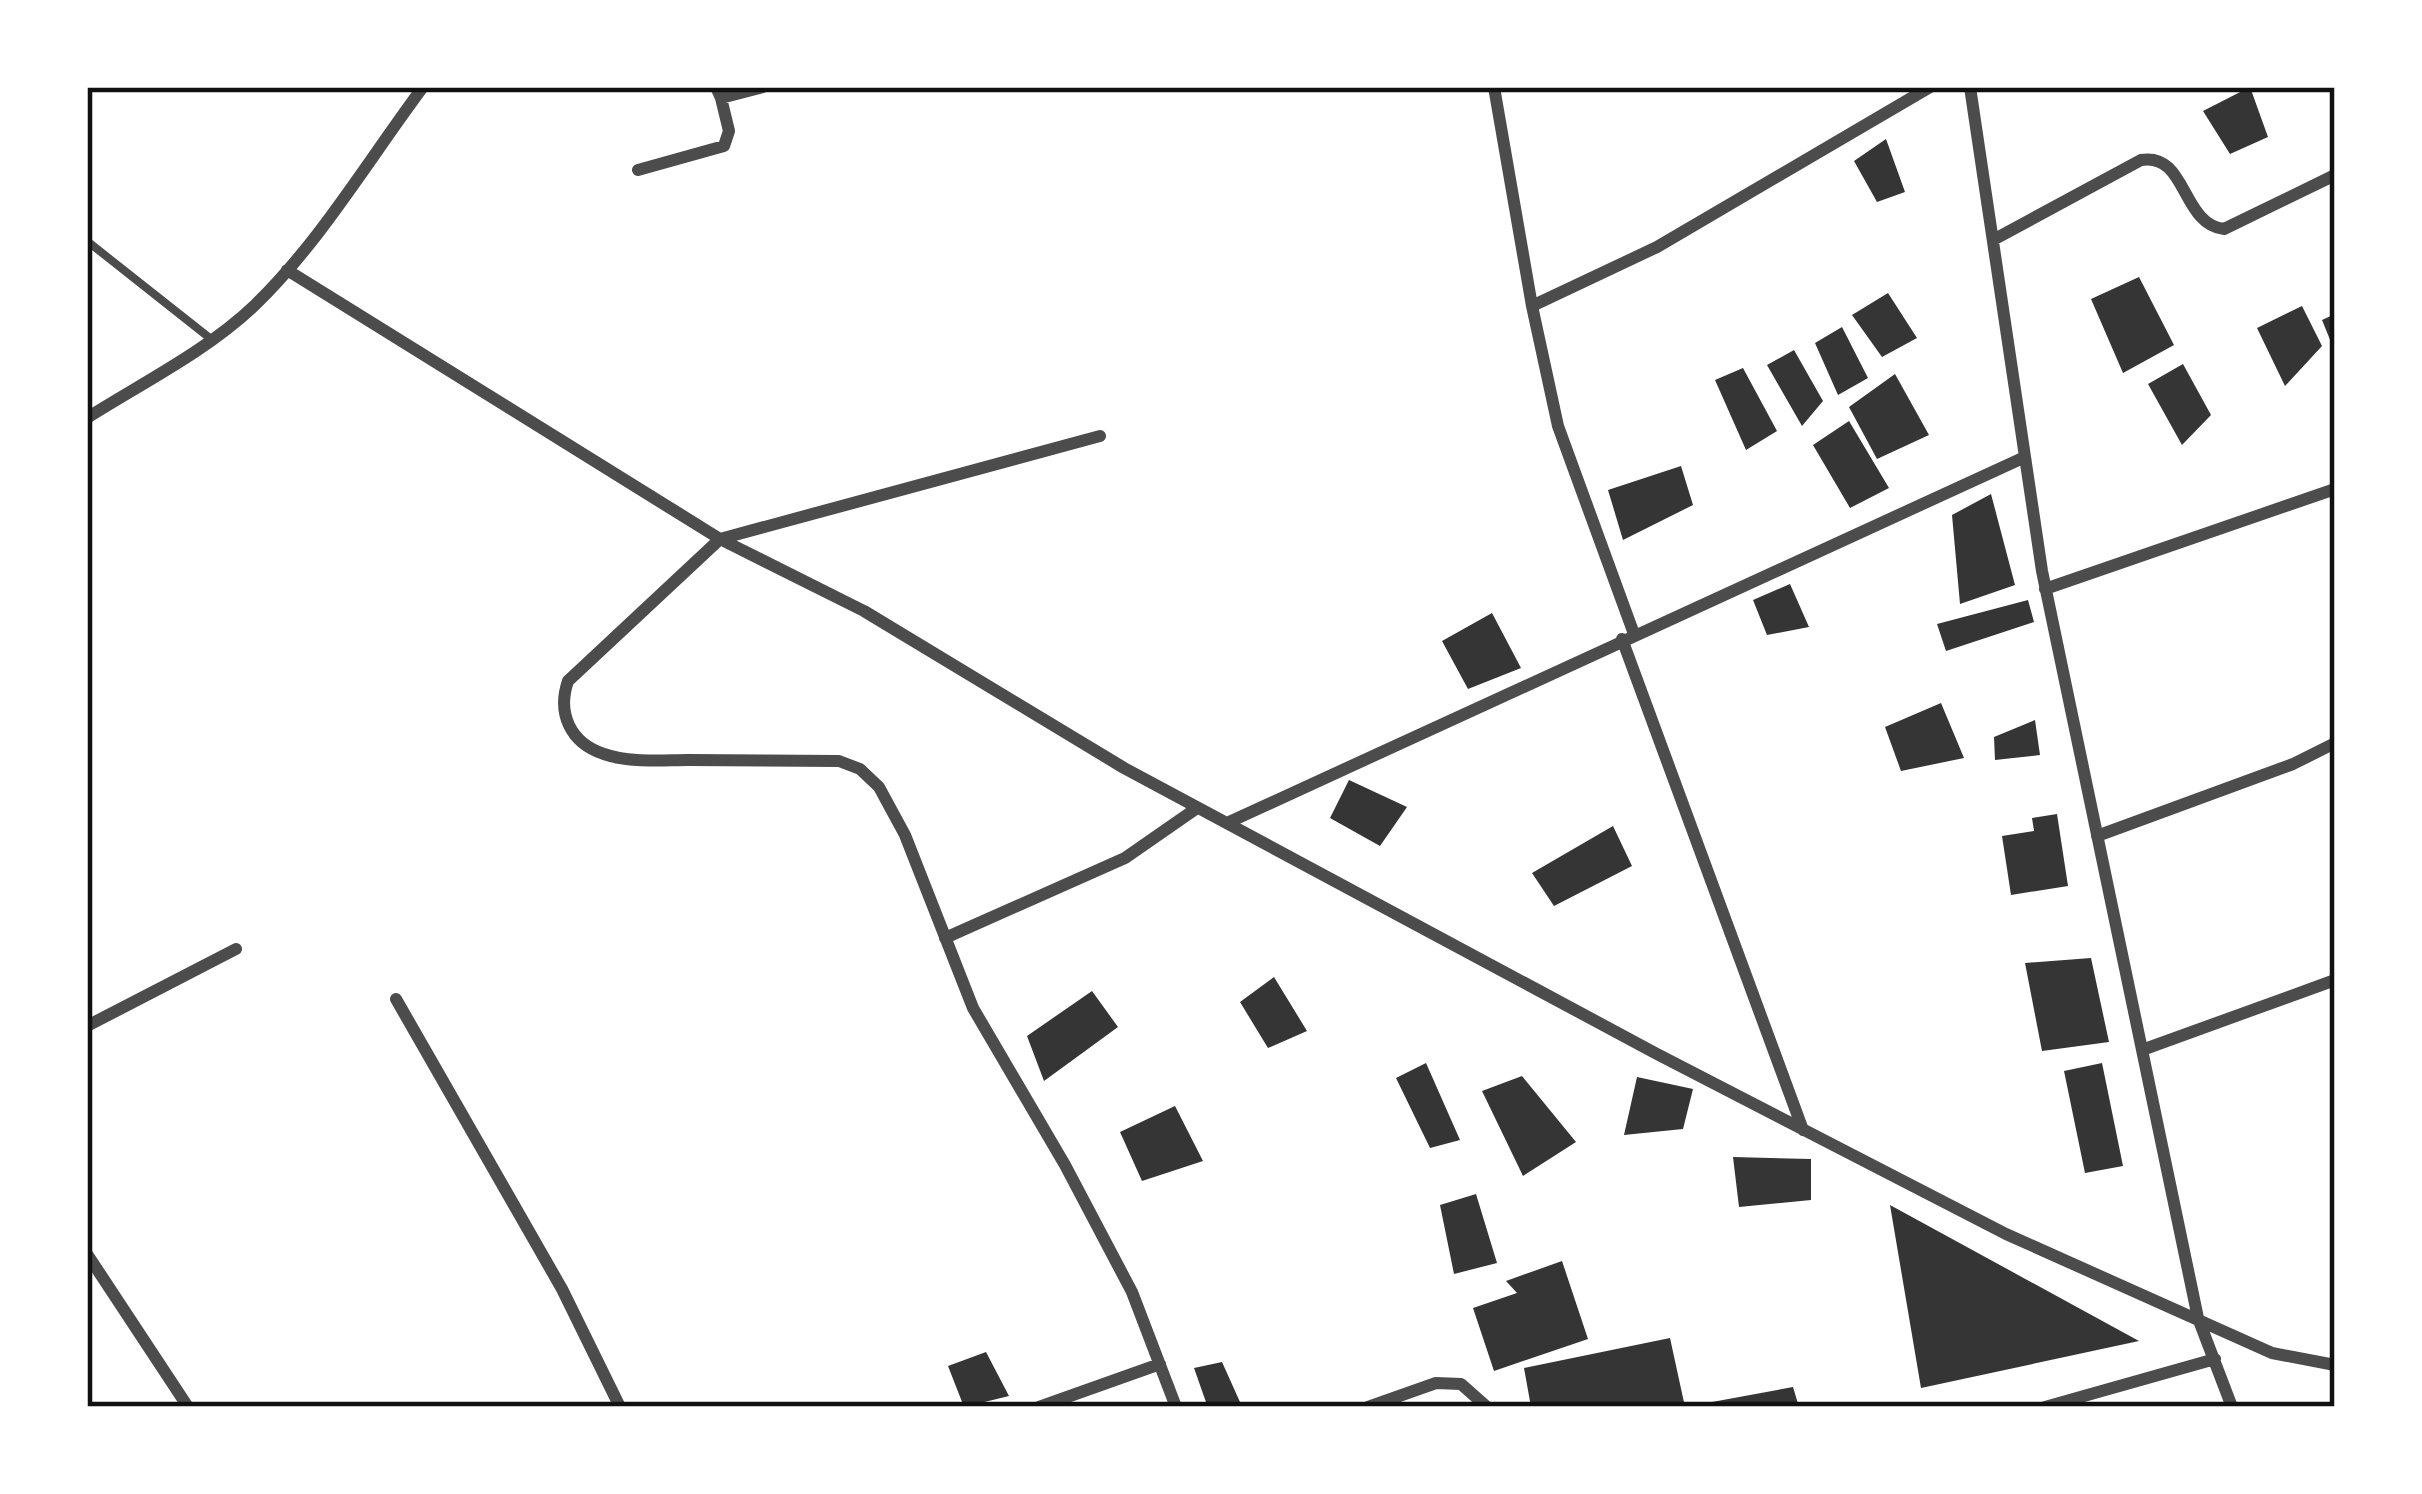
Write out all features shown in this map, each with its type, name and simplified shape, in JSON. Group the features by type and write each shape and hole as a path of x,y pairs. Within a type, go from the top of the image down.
{"street":[{"path":"87,418 252,308 287,270 423,87"},
{"path":"638,170 724,146 729,130 719,93 763,87"},
{"path":"1494,87 1558,426 1803,1130"},
{"path":"1532,306 1657,247 1930,87"},
{"path":"1970,87 2045,589 2198,1318 2232,1407"},
{"path":"1993,240 2140,160 2155,158 2167,163 2202,219 2210,227 2224,229 2335,176"},
{"path":"287,270 720,539 864,611 1197,808 2006,1234 2272,1353 2335,1365"},
{"path":"1100,436 720,539 568,681 561,702 567,726 585,745 606,755 647,760 839,761 860,769 879,787 904,835 973,1008 1132,1292 1176,1407"},
{"path":"1227,824 2025,457"},
{"path":"2045,589 2335,489"},
{"path":"2097,836 2293,764 2335,743"},
{"path":"945,938 1125,858 1197,808"},
{"path":"87,1025 236,949"},
{"path":"2142,1050 2335,980"},
{"path":"396,999 562,1289 620,1407"},
{"path":"87,1255 188,1407"},
{"path":"2045,1407 2215,1359"},
{"path":"1040,1407 1160,1364"},
{"path":"1368,1407 1436,1383 1461,1384 1486,1407"}],"lane":[{"path":"87,241 211,339"}],"building":[{"path":"2250,87 2268,137 2230,154 2203,111"},
{"path":"1886,139 1905,192 1877,202 1854,161"},
{"path":"2139,277 2174,345 2123,373 2091,299"},
{"path":"1888,293 1917,338 1882,357 1852,315"},
{"path":"2302,306 2322,346 2285,386 2257,328"},
{"path":"2335,314 2335,352 2322,320"},
{"path":"1842,327 1868,378 1838,395 1815,343"},
{"path":"1794,350 1823,401 1802,426 1767,365"},
{"path":"2183,364 2211,415 2182,445 2148,384"},
{"path":"1743,368 1777,431 1746,450 1715,380"},
{"path":"1895,374 1929,435 1877,459 1849,407"},
{"path":"1849,421 1889,488 1850,508 1813,445"},
{"path":"1681,466 1693,505 1623,540 1608,490"},
{"path":"1991,494 2015,585 1960,604 1952,515"},
{"path":"1790,584 1809,627 1767,635 1753,600"},
{"path":"2028,600 2034,622 1946,651 1937,624"},
{"path":"1492,613 1521,668 1468,689 1442,641"},
{"path":"1941,703 1964,758 1901,771 1885,727"},
{"path":"2035,720 2040,755 1995,760 1994,737"},
{"path":"1349,780 1407,807 1380,846 1330,818"},
{"path":"2057,814 2068,886 2011,895 2002,836 2034,831 2032,818"},
{"path":"1613,826 1632,866 1554,906 1532,873"},
{"path":"2091,958 2109,1042 2042,1051 2025,963"},
{"path":"1274,977 1307,1031 1268,1048 1240,1002"},
{"path":"1092,991 1118,1027 1044,1081 1027,1036"},
{"path":"1426,1063 1460,1140 1430,1148 1396,1078"},
{"path":"2102,1063 2123,1166 2085,1173 2064,1071"},
{"path":"1522,1076 1576,1142 1523,1176 1482,1091"},
{"path":"1637,1077 1693,1089 1683,1129 1624,1135"},
{"path":"1175,1106 1203,1161 1142,1181 1120,1132"},
{"path":"1733,1157 1811,1159 1811,1200 1739,1207"},
{"path":"1476,1194 1497,1263 1454,1274 1440,1205"},
{"path":"1890,1205 2139,1341 1921,1388"},
{"path":"1562,1261 1588,1339 1494,1371 1473,1308 1517,1293 1506,1281"},
{"path":"1670,1338 1685,1407 1531,1407 1524,1368"},
{"path":"986,1352 1009,1396 964,1407 948,1366"},
{"path":"1222,1362 1240,1402 1207,1405 1194,1368"},
{"path":"1793,1387 1799,1407 1713,1407 1712,1402"}]}
